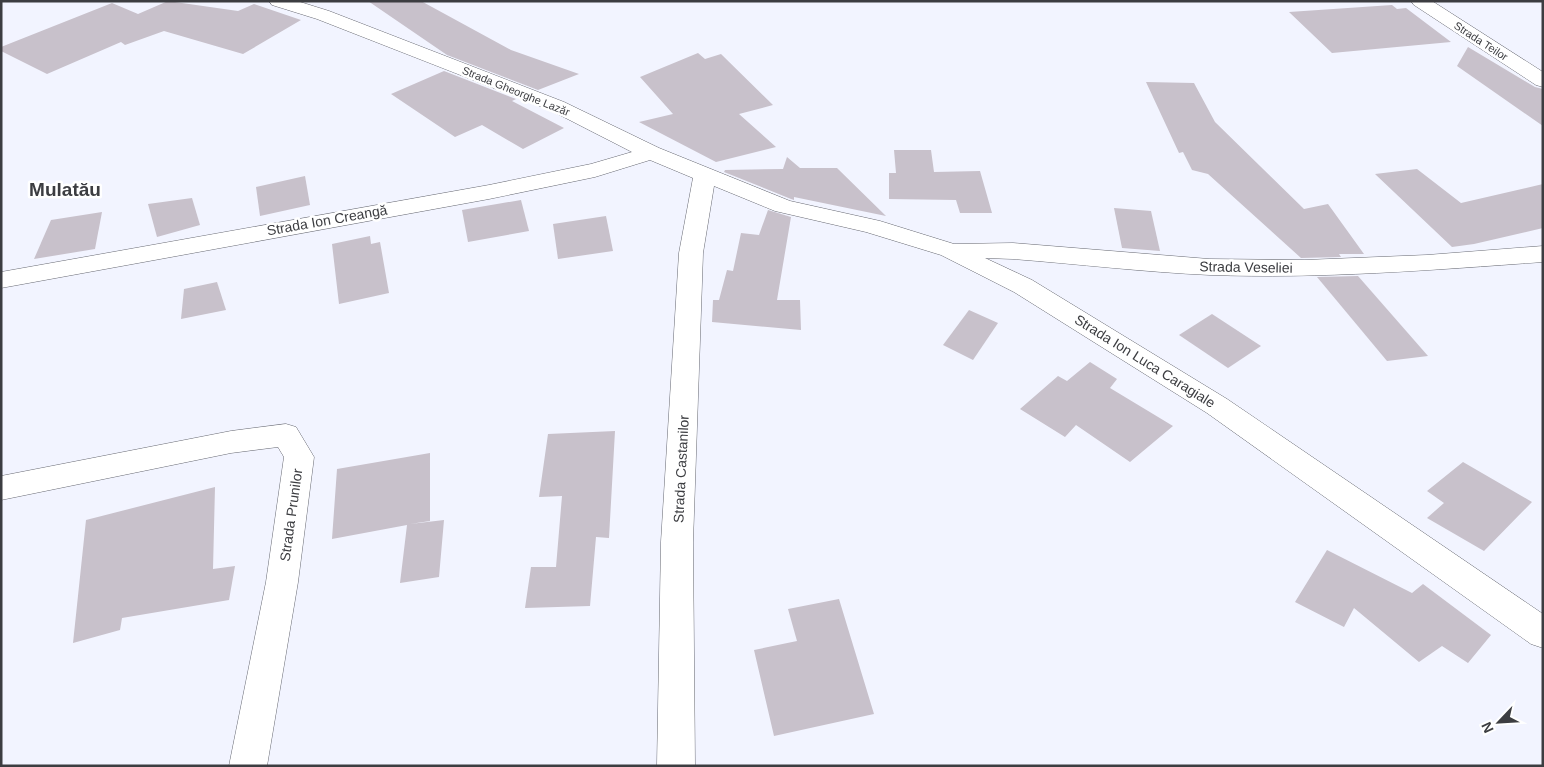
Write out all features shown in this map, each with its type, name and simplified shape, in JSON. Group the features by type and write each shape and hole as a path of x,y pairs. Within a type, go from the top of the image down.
{"street":[{"name":"Strada Gheorghe Lazăr","path":"278,1 323,15 557,106 651,153 705,174"},
{"path":"323,15 341,1"},
{"name":"Strada Teilor","path":"1420,1 1543,81"},
{"name":"Strada Ion Creangă","path":"1,280 489,192 595,170 651,153"},
{"name":"Strada Ion Luca Caragiale","path":"705,174 784,206 872,226 949,250 1023,286 1217,406 1543,633"},
{"name":"Strada Castanilor","path":"676,766 677,542 691,253 705,174"},
{"name":"Strada Veseliei","path":"949,250 1013,251 1218,267 1305,268 1417,263 1543,254"},
{"name":"Strada Prunilor","path":"1,488 231,442 286,435 299,457 282,582 248,766"}],"building":[{"path":"168,1 238,11 254,4 301,20 243,54 164,31 125,45 121,42 47,74 1,51 1,47 112,3 138,14"},
{"path":"368,1 421,1 511,50 579,74 538,90 447,55"},
{"path":"1392,5 1397,9 1406,8 1451,42 1332,53 1289,12"},
{"path":"1468,47 1535,87 1543,89 1543,126 1457,66"},
{"path":"698,53 705,59 721,54 773,105 739,114 776,147 716,162 639,122 673,114 640,77"},
{"path":"444,71 516,99 512,101 564,128 523,149 482,125 455,137 391,94"},
{"path":"1146,82 1194,83 1215,122 1304,209 1328,204 1364,254 1339,254 1341,257 1301,258 1208,174 1192,170 1183,152 1179,153"},
{"path":"894,150 931,150 934,172 980,171 992,213 960,213 956,200 889,199 889,173 896,173"},
{"path":"787,157 800,168 837,168 886,216 794,197 794,200 724,172 725,170 783,169"},
{"path":"1417,169 1461,203 1543,184 1543,228 1474,244 1452,247 1375,174"},
{"path":"305,176 310,205 260,216 256,187"},
{"path":"192,198 200,225 157,237 148,204"},
{"path":"521,200 529,231 468,242 462,210"},
{"path":"1114,208 1151,211 1160,251 1122,248"},
{"path":"768,210 791,217 777,300 800,300 801,330 712,322 713,300 719,300 727,270 733,271 741,233 759,235"},
{"path":"102,212 95,249 34,259 51,220"},
{"path":"606,216 613,251 558,259 553,224"},
{"path":"370,236 371,244 380,242 389,293 339,304 332,244"},
{"path":"1358,276 1428,356 1387,361 1317,277"},
{"path":"217,282 226,310 181,319 184,289"},
{"path":"969,310 998,323 973,360 943,345"},
{"path":"1212,314 1261,346 1228,368 1179,335"},
{"path":"1090,362 1117,379 1110,388 1173,426 1130,462 1076,425 1065,437 1020,409 1058,376 1067,381"},
{"path":"615,431 609,538 596,537 590,606 525,608 531,567 556,567 562,496 539,497 548,434"},
{"path":"430,453 430,521 410,524 444,520 439,577 400,583 407,525 332,539 337,469"},
{"path":"1463,462 1532,502 1484,551 1427,518 1444,503 1427,491"},
{"path":"215,487 213,569 235,566 229,600 122,618 120,630 73,643 86,520"},
{"path":"1327,550 1412,593 1423,584 1491,635 1468,663 1442,646 1419,662 1354,608 1344,627 1295,602"},
{"path":"839,599 874,714 774,736 754,650 797,641 788,609"}],"district":[{"name":"Mulatău","path":"65,189"}]}
